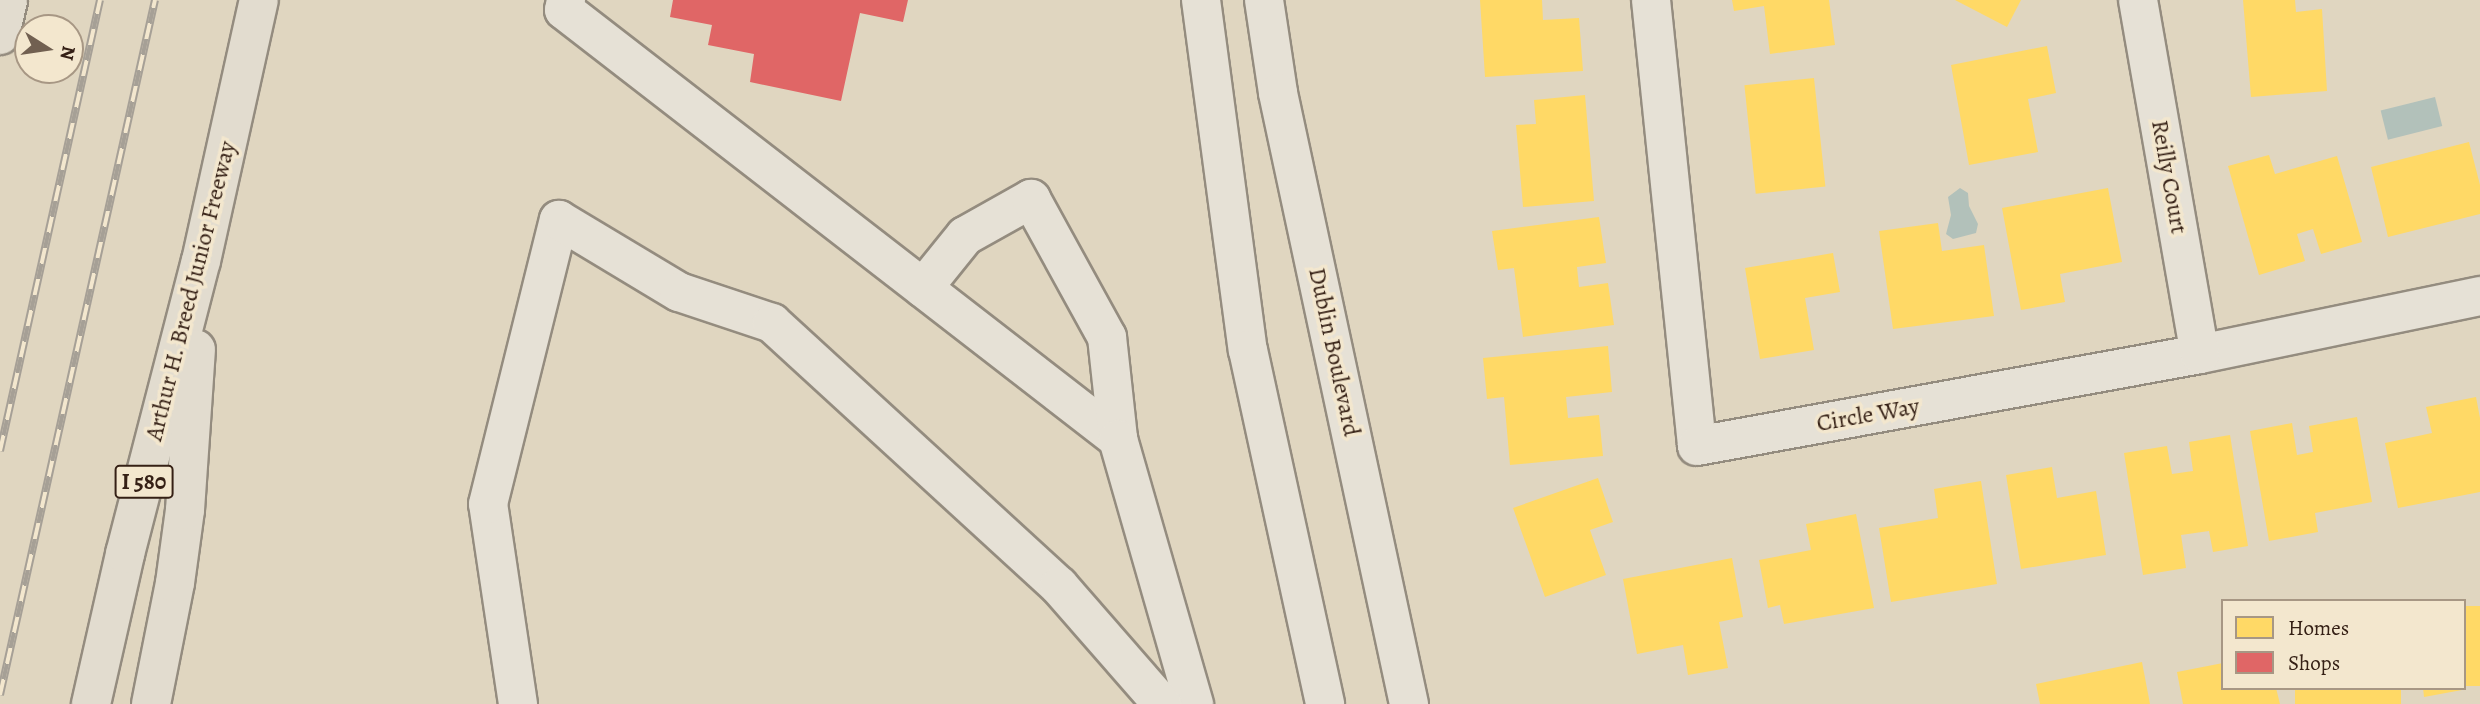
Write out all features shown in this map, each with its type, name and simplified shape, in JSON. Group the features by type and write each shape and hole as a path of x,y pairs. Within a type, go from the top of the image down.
{"highway":[{"path":"0,36 8,0"},
{"name":"Arthur H. Breed Junior Freeway","path":"91,704 125,554 201,261 259,0"},
{"path":"151,704 175,583 185,510 201,261"}],"street":[{"path":"566,0 564,10 1118,439"},
{"path":"1201,0 1248,350 1325,704"},
{"name":"Dublin Boulevard","path":"1264,0 1281,107 1409,704"},
{"name":"Circle Way","path":"1651,0 1697,446 2200,355 2480,296"},
{"name":"Reilly Court","path":"2138,0 2200,355"},
{"path":"923,288 965,236 1031,199 1107,337 1118,439 1194,704"},
{"path":"518,704 488,504 559,220 680,292 772,323 1059,586 1162,704"}],"shaded area":[{"path":"2435,97 2442,126 2388,140 2381,111"},
{"path":"1960,188 1968,193 1969,206 1978,224 1976,233 1953,239 1946,234 1951,215 1948,197"}],"building: Homes":[{"path":"1480,0 1542,0 1543,20 1579,18 1583,71 1485,77"},
{"path":"1732,0 1829,0 1835,45 1770,54 1764,6 1734,11"},
{"path":"1955,0 2021,0 2007,27"},
{"path":"2243,0 2295,0 2296,12 2322,9 2327,91 2251,97"},
{"path":"2047,46 2056,93 2028,99 2038,152 1969,165 1951,65"},
{"path":"1814,78 1825,186 1756,194 1744,85"},
{"path":"1585,95 1594,201 1523,207 1516,125 1536,124 1534,100"},
{"path":"2469,142 2480,185 2480,214 2388,237 2371,167"},
{"path":"2269,155 2275,174 2337,156 2362,242 2321,254 2313,229 2297,234 2305,261 2259,275 2228,166"},
{"path":"2108,188 2122,262 2060,274 2065,302 2021,310 2002,208"},
{"path":"1599,217 1606,263 1577,267 1579,287 1608,283 1614,325 1523,337 1514,268 1498,270 1492,231"},
{"path":"1938,223 1942,251 1984,245 1994,316 1893,329 1879,231"},
{"path":"1833,253 1840,292 1805,298 1814,350 1760,359 1745,268"},
{"path":"1608,346 1612,392 1566,397 1568,418 1599,415 1603,456 1510,465 1504,397 1487,399 1483,358"},
{"path":"2476,397 2480,418 2480,492 2398,508 2385,443 2432,433 2426,407"},
{"path":"2357,417 2372,502 2315,513 2318,532 2269,541 2250,431 2292,423 2297,455 2313,452 2309,426"},
{"path":"2230,435 2248,546 2213,552 2209,531 2181,535 2186,568 2143,575 2124,453 2167,446 2172,474 2193,471 2189,442"},
{"path":"2052,467 2057,498 2096,491 2106,555 2021,569 2006,475"},
{"path":"1598,478 1613,522 1590,530 1606,575 1545,597 1513,508"},
{"path":"1981,481 1997,584 1891,602 1879,528 1938,518 1934,489"},
{"path":"1856,514 1874,608 1784,624 1780,605 1768,608 1759,560 1811,550 1806,524"},
{"path":"1732,558 1743,617 1719,622 1728,668 1688,675 1683,645 1637,654 1623,579"},
{"path":"2466,606 2480,606 2480,686 2466,686"},
{"path":"2142,662 2150,704 2040,704 2036,684"},
{"path":"2221,663 2221,690 2276,690 2280,704 2183,704 2177,672"},
{"path":"2295,690 2401,690 2401,704 2295,704"},
{"path":"2423,690 2462,690 2424,697"}],"building: Shops":[{"path":"673,0 908,0 903,22 860,13 841,101 750,82 754,54 708,45 712,25 670,17"}],"railway":[{"path":"0,451 100,0"},
{"path":"0,695 155,0"}]}
